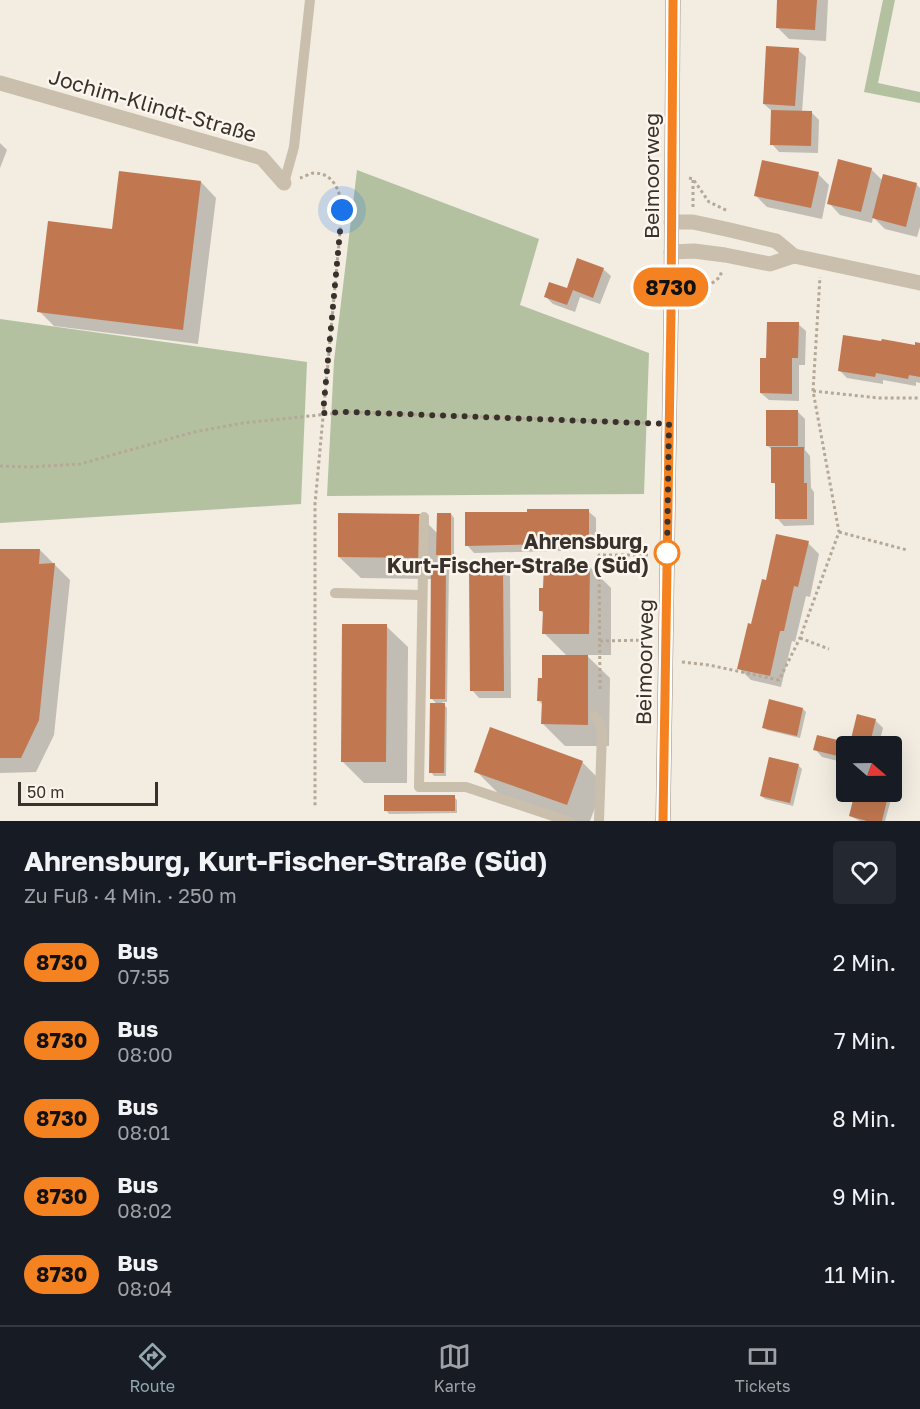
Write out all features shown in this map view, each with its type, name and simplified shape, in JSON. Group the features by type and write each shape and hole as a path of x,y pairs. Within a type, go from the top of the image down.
{"main road":[{"name":"Beimoorweg","path":"663,821 673,0"}],"street":[{"name":"Jochim-Klindt-Straße","path":"0,83 262,158 284,183"},
{"path":"671,222 693,222 730,230 776,242 794,256 920,283"},
{"path":"671,252 693,251 770,264 794,256"}],"lane":[{"path":"284,183 294,147 310,0"},
{"path":"424,517 419,787 466,787 568,821"},
{"path":"335,593 422,595"},
{"path":"594,716 600,723 602,732 599,821"}],"path":[{"path":"284,183 315,173 331,179 340,193 342,210 315,504 315,806"},
{"path":"693,179 709,202 734,214 730,230"},
{"path":"665,660 709,664 779,680 800,638 839,532 813,391 820,261"},
{"path":"813,391 879,398 920,398"},
{"path":"0,466 80,464 194,432 323,413 669,424"},
{"path":"839,532 907,550"},
{"path":"600,689 599,555 667,555"},
{"path":"800,638 829,648"},
{"path":"600,641 665,640"}],"green space":[{"path":"883,0 895,0 878,83 920,92 920,103 864,92"},
{"path":"357,170 539,239 520,305 649,353 644,494 327,496 334,361"},
{"path":"0,319 307,362 301,504 0,523"}],"building":[{"path":"777,0 817,0 815,30 776,28"},
{"path":"766,46 799,48 795,106 763,104"},
{"path":"771,110 812,111 811,146 770,145"},
{"path":"838,159 872,168 861,212 827,204"},
{"path":"762,160 819,172 811,208 754,196"},
{"path":"119,171 201,181 183,330 37,312 48,221 112,229"},
{"path":"883,174 917,183 906,227 872,218"},
{"path":"577,258 604,268 593,298 573,290 567,305 544,297 549,282 567,288"},
{"path":"767,322 799,322 798,358 792,358 792,394 760,393 760,358 766,358"},
{"path":"843,335 915,345 915,342 920,343 920,377 909,375 908,379 876,373 875,377 838,371"},
{"path":"766,410 798,410 798,446 766,446"},
{"path":"771,447 804,447 807,519 775,519 775,483 771,483"},
{"path":"527,509 589,509 589,543 465,546 465,512 527,512"},
{"path":"338,513 420,514 419,558 338,557"},
{"path":"437,513 451,513 451,555 436,555"},
{"path":"776,534 809,541 798,587 794,586 784,631 780,631 770,676 737,669 762,579 766,580"},
{"path":"0,549 40,549 39,564 55,563 39,720 21,758 0,758"},
{"path":"431,563 446,563 445,699 430,699"},
{"path":"544,564 590,564 589,634 542,634 543,611 539,611 539,588 543,588"},
{"path":"469,566 503,567 504,691 470,691"},
{"path":"342,624 387,624 386,762 341,762"},
{"path":"542,655 588,655 588,725 541,724 542,701 537,701 538,678 542,678"},
{"path":"769,699 803,708 797,736 762,728"},
{"path":"430,703 445,703 444,773 429,773"},
{"path":"857,714 876,719 872,736 852,736"},
{"path":"490,727 583,761 567,805 474,772"},
{"path":"817,735 836,740 836,756 813,750"},
{"path":"769,757 799,764 790,803 760,796"},
{"path":"384,795 455,795 455,811 384,811"},
{"path":"852,802 887,802 882,821 867,821 849,816"}],"bus line":[{"name":"8730","path":"663,821 671,313 673,0"}],"place":[{"name":"Ahrensburg, Kurt-Fischer-Straße (Süd)","path":"667,553"}],"route":[{"path":"342,210 323,413 669,424 667,555 667,553"}]}
